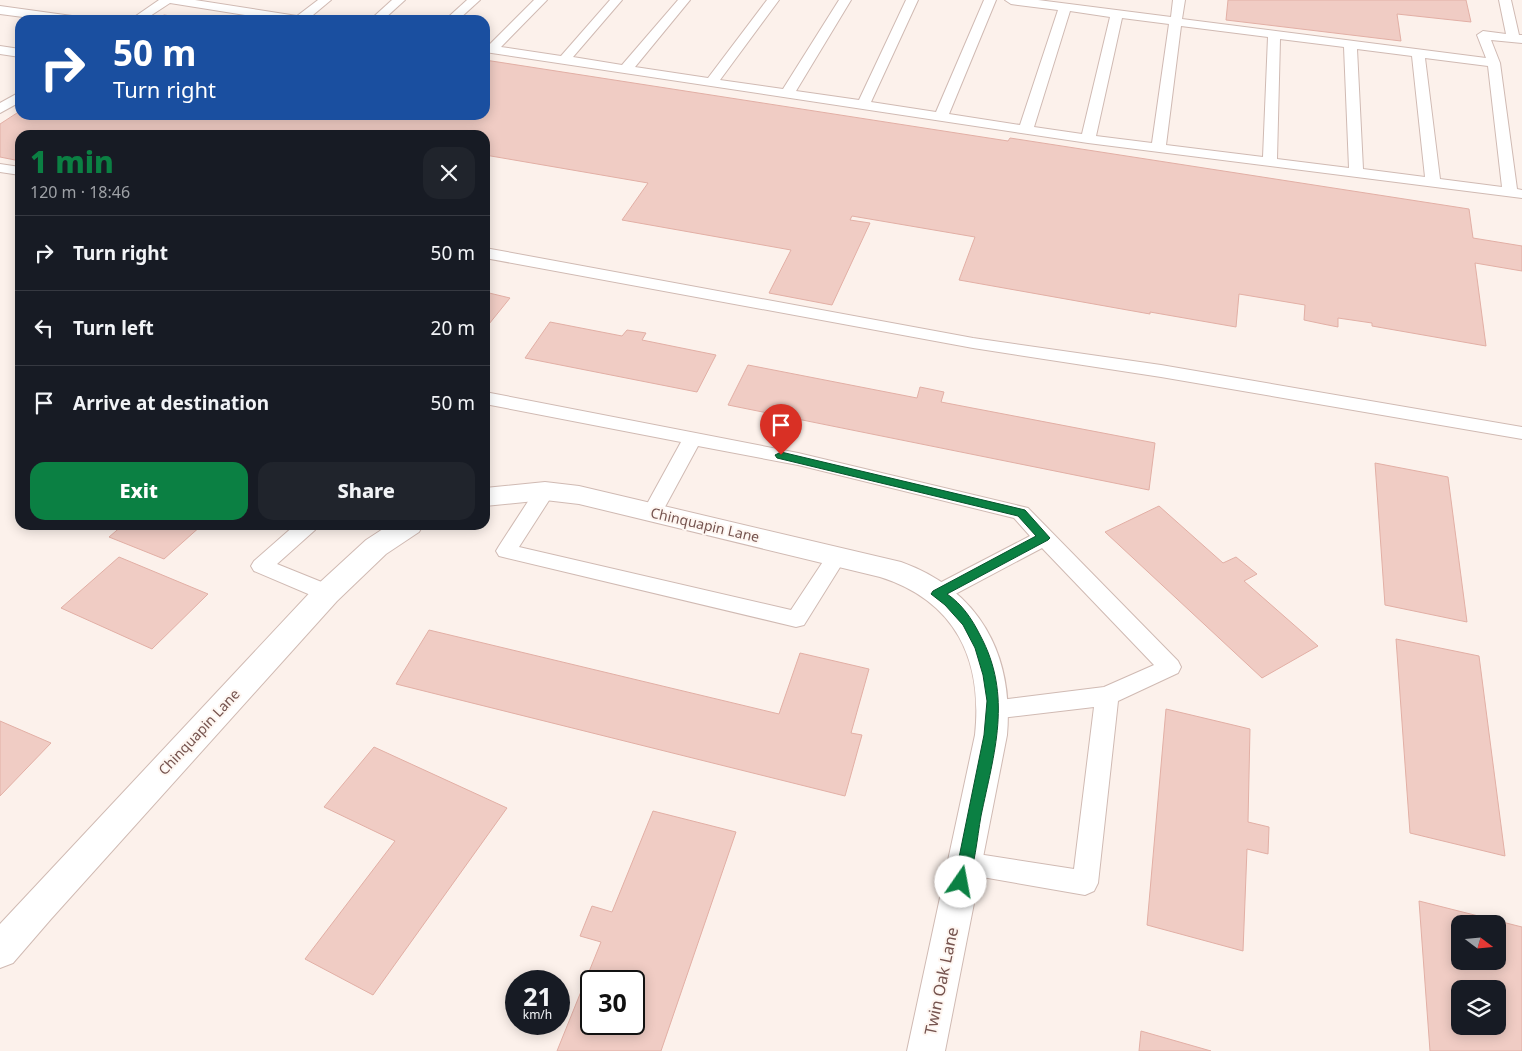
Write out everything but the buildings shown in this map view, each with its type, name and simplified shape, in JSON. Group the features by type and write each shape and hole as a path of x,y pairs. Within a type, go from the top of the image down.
{"street":[{"name":"Chinquapin Lane","path":"490,496 545,491 579,495 899,572 929,588"},
{"name":"Chinquapin Lane","path":"0,951 326,592 376,547 402,530"},
{"name":"Twin Oak Lane","path":"926,1051 991,735 993,701 989,675 981,648 967,622 949,602 929,588"}],"lane":[{"path":"144,15 167,0"},
{"path":"172,0 267,15"},
{"path":"306,15 325,0"},
{"path":"382,15 399,0"},
{"path":"457,15 474,0"},
{"path":"490,48 541,0"},
{"path":"564,60 616,0"},
{"path":"625,70 684,0"},
{"path":"711,82 773,0"},
{"path":"787,94 845,0"},
{"path":"863,106 912,0"},
{"path":"940,118 990,0"},
{"path":"1012,0 1494,63"},
{"path":"1158,148 1179,0"},
{"path":"490,49 1088,139 1516,193 1494,63 1483,35 1518,39 1504,0"},
{"path":"1026,129 1065,7"},
{"path":"0,10 36,15"},
{"path":"1088,139 1117,13"},
{"path":"1270,162 1274,34"},
{"path":"1350,44 1356,172"},
{"path":"0,50 15,52"},
{"path":"1418,53 1433,182"},
{"path":"0,108 15,94"},
{"path":"0,168 15,171"},
{"path":"490,254 973,343 1161,371 1522,433"},
{"path":"490,399 798,459 1021,513 1170,667 1107,696 992,710"},
{"path":"652,512 693,438"},
{"path":"545,491 506,551 796,619 837,556"},
{"path":"302,530 261,566 326,592"},
{"path":"929,588 1044,538"},
{"path":"965,864 1085,883 1107,696"}],"route":[{"path":"781,455 1021,513 1044,538 937,594 949,602 967,622 981,648 989,675 993,701 991,735 961,882"}]}
